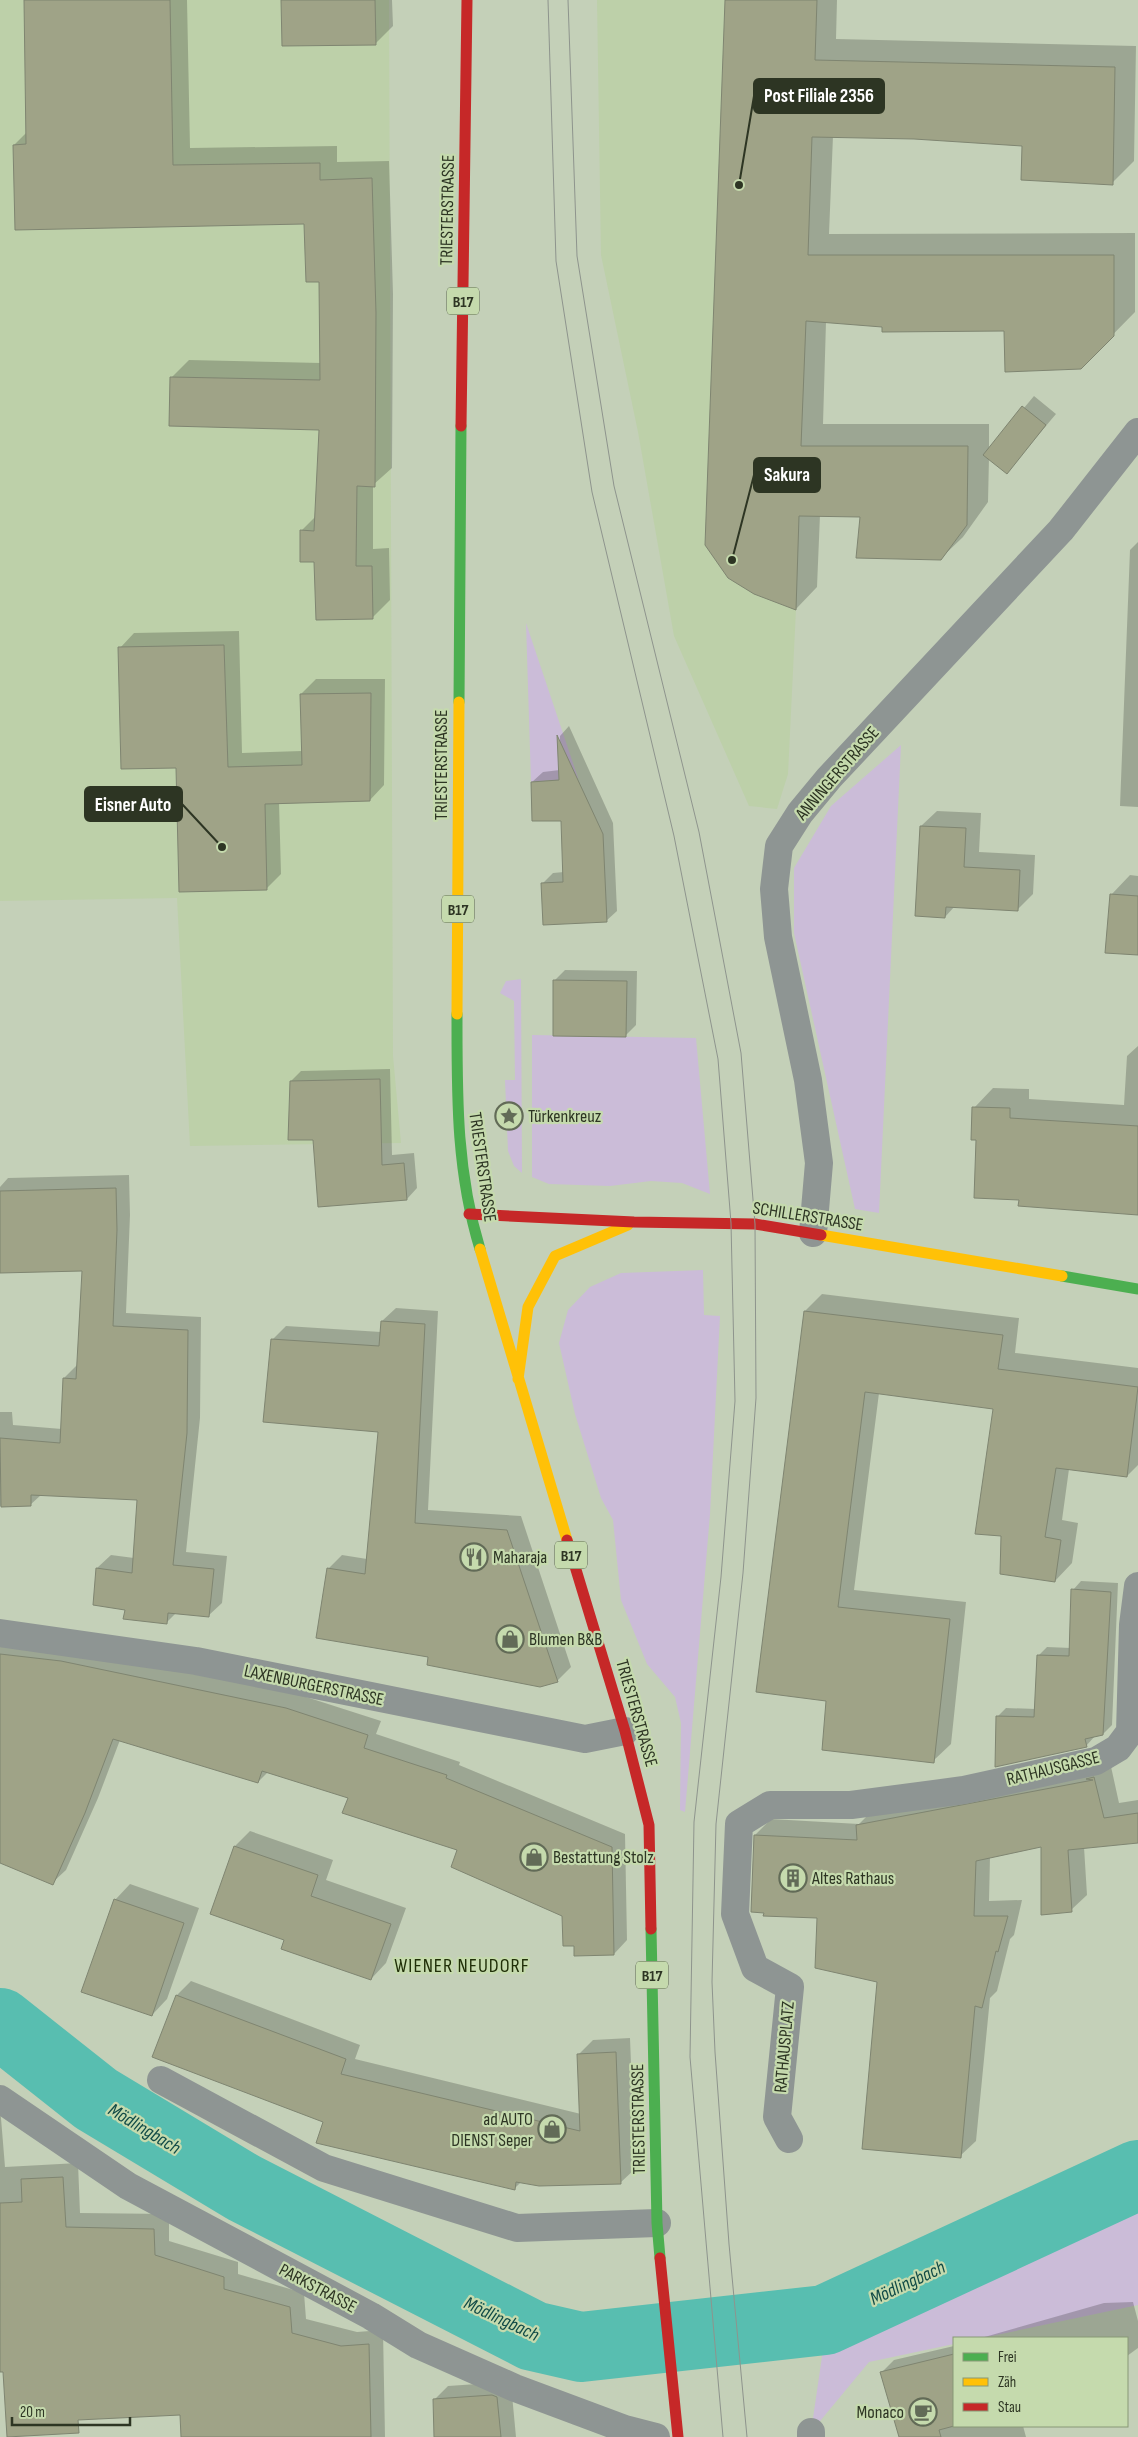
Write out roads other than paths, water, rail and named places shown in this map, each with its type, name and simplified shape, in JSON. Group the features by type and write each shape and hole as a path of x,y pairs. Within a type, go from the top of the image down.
{"main road":[{"name":"TRIESTERSTRASSE","path":"468,0 459,602 458,1122 469,1214 625,1731 649,1825 657,2223 664,2314 678,2437"},
{"name":"SCHILLERSTRASSE","path":"469,1214 634,1222 755,1224 1138,1290"},
{"path":"518,1379 528,1308 555,1256 634,1222"}],"street":[{"name":"ANNINGERSTRASSE","path":"814,1233 819,1163 808,1080 778,937 774,889 780,846 800,813 829,778 1061,530 1138,432"},
{"name":"RATHAUSGASSE","path":"851,1805 964,1790 1096,1761 1118,1748 1130,1732 1132,1625 1138,1586"},
{"name":"LAXENBURGERSTRASSE","path":"0,1633 196,1661 585,1739 625,1731"},
{"name":"RATHAUSPLATZ","path":"789,2139 778,2117 790,1986 755,1968 736,1914 739,1824 770,1805 851,1805"},
{"path":"162,2080 324,2168 517,2228 657,2223"},
{"name":"PARKSTRASSE","path":"0,2099 128,2186 371,2316 418,2345 515,2388 625,2429 656,2437"}],"waterway":[{"name":"Mödlingbach","path":"0,2023 96,2099 244,2188 533,2336 581,2347 825,2320 1138,2175"}],"tram line":[{"path":"548,0 556,261 592,492 674,836 718,1059 731,1223 735,1401 721,1577 694,1822 690,2057 723,2437"},
{"path":"568,0 577,256 614,486 699,832 741,1053 755,1224 756,1398 743,1573 716,1824 712,1982 715,2052 729,2244 747,2437"}],"place":[{"name":"Post Filiale 2356","path":"739,185"},
{"name":"Sakura","path":"732,560"},
{"name":"Eisner Auto","path":"222,847"},
{"name":"Türkenkreuz","path":"509,1116"},
{"name":"Maharaja","path":"474,1557"},
{"name":"Blumen B&B","path":"510,1639"},
{"name":"Bestattung Stolz","path":"534,1857"},
{"name":"Altes Rathaus","path":"793,1878"},
{"name":"ad AUTO DIENST Seper","path":"552,2129"},
{"name":"Monaco","path":"923,2412"}],"district":[{"name":"WIENER NEUDORF","path":"462,1965"}]}
